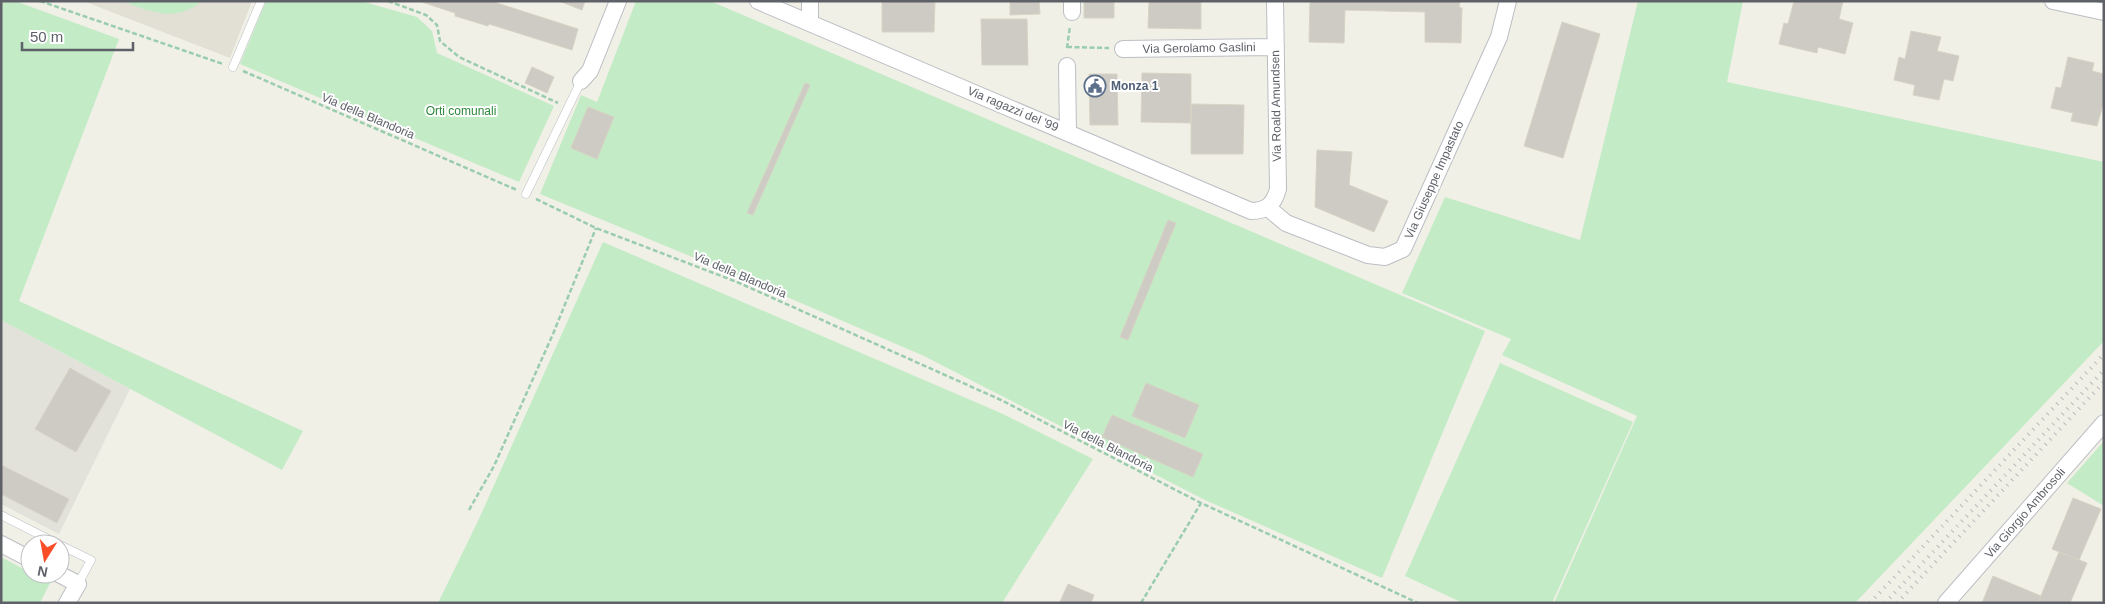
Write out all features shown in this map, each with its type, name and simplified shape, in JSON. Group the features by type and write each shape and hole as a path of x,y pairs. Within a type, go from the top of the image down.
{"street":[{"path":"581,82 590,71 618,1"},
{"name":"Via ragazzi del '99","path":"758,1 1251,211 1268,208"},
{"path":"810,1 810,23"},
{"name":"Via Roald Amundsen","path":"1268,208 1275,200 1278,189 1275,1"},
{"name":"Via Giuseppe Impastato","path":"1268,208 1286,223 1368,255 1385,257 1403,249 1499,38 1508,1"},
{"path":"2054,1 2104,12"},
{"name":"Via Gerolamo Gaslini","path":"1123,49 1276,47"},
{"path":"1068,66 1068,133"},
{"name":"Via Giorgio Ambrosoli","path":"1946,603 2104,423"},
{"path":"1,544 20,554"},
{"path":"67,603 78,584 70,580"}],"lane":[{"path":"233,67 261,1"},
{"path":"526,194 581,82"},
{"path":"1,515 39,534"},
{"path":"70,550 91,560 78,584"}],"path":[{"name":"Via della Blandoria","path":"40,1 233,67 526,194 596,228 737,282 1002,400 1201,503 1418,603"},
{"path":"388,1 426,15 437,24 440,40 460,57 568,108"},
{"path":"1068,66 1067,47 1072,7"},
{"path":"1067,47 1123,49"},
{"path":"469,510 494,466 553,334 596,228"},
{"path":"1141,603 1201,503"}],"shaded area":[{"path":"83,1 252,1 230,58"},
{"path":"1,320 130,389 59,534 1,504"}],"green space":[{"path":"1,1 15,1 119,39 19,301 303,431 282,470 1,320"},
{"path":"122,1 202,1 192,8 173,14 153,12"},
{"name":"Orti comunali","path":"266,1 361,1 417,17 432,31 437,53 554,106 519,182 240,64"},
{"path":"636,1 710,1 1485,331 1382,578 1205,500 924,356 540,194 581,95 597,102"},
{"path":"1638,1 1743,1 1727,82 2104,162 2104,341 1855,603 1554,603 1637,416 1502,355 1511,339 1402,293 1445,197 1580,240"},
{"path":"603,242 1003,414 1093,459 1002,603 438,603 478,521"},
{"path":"1500,363 1633,422 1552,603 1463,603 1405,576"},
{"path":"2104,441 2104,506 2067,483"},
{"path":"1,557 20,567 20,584 50,584 40,603 1,603"}],"building":[{"path":"419,1 497,1 497,3 578,29 572,50 489,24 488,26 455,16 455,13"},
{"path":"559,1 585,1 582,10"},
{"path":"882,1 935,1 934,32 882,32"},
{"path":"1010,1 1039,1 1040,14 1010,15"},
{"path":"1084,1 1114,1 1114,18 1084,18"},
{"path":"1149,1 1201,1 1201,29 1148,28"},
{"path":"1310,1 1460,1 1459,7 1462,8 1461,43 1425,42 1425,12 1345,10 1344,43 1309,42"},
{"path":"1794,1 1843,1 1839,19 1853,23 1845,54 1818,47 1817,53 1779,44 1784,23 1788,24"},
{"path":"981,19 1027,19 1028,65 982,65"},
{"path":"1562,22 1600,34 1563,158 1524,146"},
{"path":"1911,31 1941,37 1937,51 1959,56 1953,81 1944,79 1939,100 1913,95 1915,85 1894,80 1899,57 1905,59"},
{"path":"2068,57 2094,63 2092,71 2104,74 2104,101 2097,126 2071,121 2073,113 2051,108 2056,87 2061,88"},
{"path":"532,67 554,77 547,93 525,83"},
{"path":"1142,73 1191,74 1191,123 1141,122"},
{"path":"1089,74 1117,74 1118,125 1090,125"},
{"path":"805,83 810,85 753,215 747,213"},
{"path":"1191,104 1244,105 1243,154 1191,154"},
{"path":"588,107 614,117 597,159 571,148"},
{"path":"1317,150 1352,152 1349,185 1388,201 1374,232 1315,207"},
{"path":"1168,220 1176,223 1128,340 1120,337"},
{"path":"70,368 111,391 76,452 35,429"},
{"path":"1146,383 1199,405 1185,438 1132,416"},
{"path":"1112,415 1203,454 1193,477 1102,437"},
{"path":"1,465 69,499 57,523 1,494"},
{"path":"2073,498 2101,509 2079,560 2052,549"},
{"path":"2059,552 2087,563 2070,603 2038,603"},
{"path":"1993,576 2041,596 2038,603 1982,603"},
{"path":"1068,584 1094,595 1091,603 1060,602"}],"railway":[{"path":"1870,603 2104,354"},
{"path":"1885,603 2104,370"},
{"path":"1897,603 2104,382"}],"place":[{"name":"Monza 1","path":"1095,86"}]}
